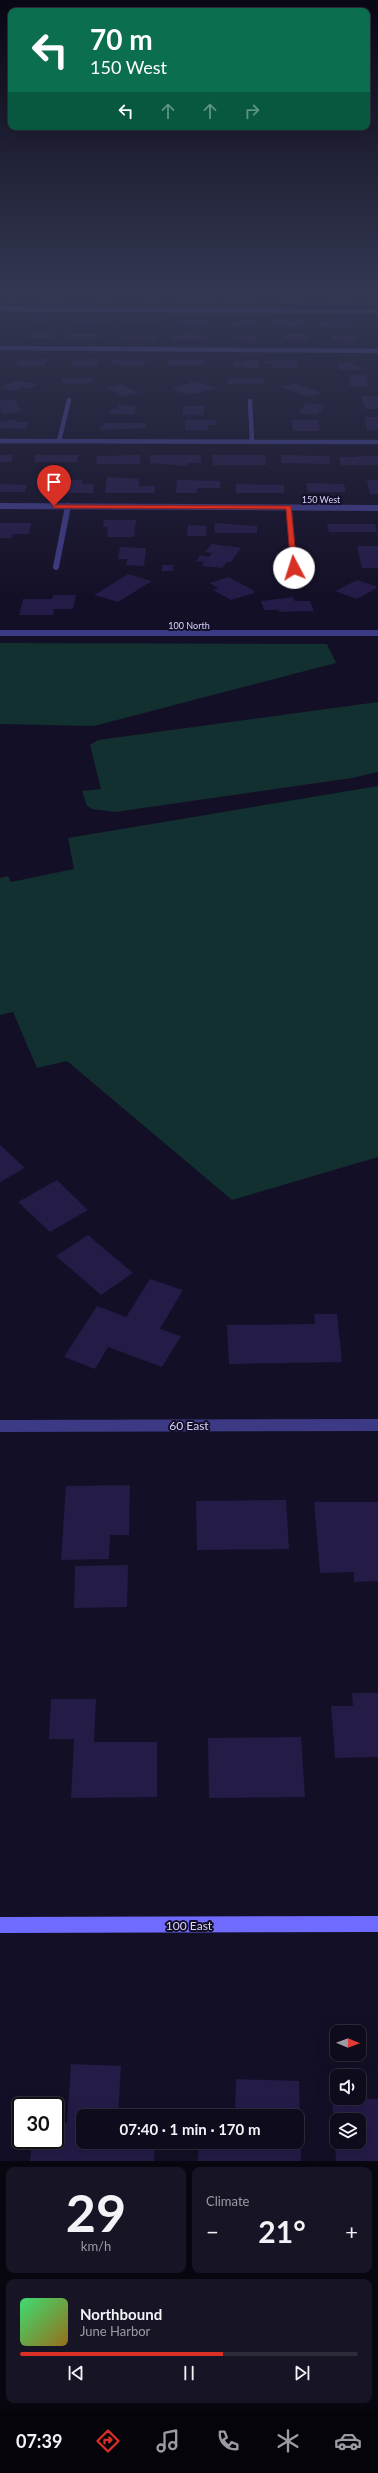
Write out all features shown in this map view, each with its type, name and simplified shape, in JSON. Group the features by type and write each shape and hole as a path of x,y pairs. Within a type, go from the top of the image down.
{"main road":[{"name":"100 East","path":"0,1925 378,1924"}],"street":[{"path":"59,441 69,400"},
{"path":"250,401 252,442"},
{"path":"0,441 378,442"},
{"name":"150 West","path":"0,506 378,508"},
{"path":"56,567 68,506"},
{"path":"289,508 294,568"},
{"name":"100 North","path":"0,633 378,634"},
{"name":"60 East","path":"0,1426 378,1424"}],"green space":[{"path":"0,643 327,644 336,663 94,726 0,724"},
{"path":"378,702 378,772 352,778 115,812 92,809 87,806 82,791 101,789 90,745 98,740"},
{"path":"378,786 378,1157 232,1200 67,1061 37,1068 13,1012 0,1015 0,878 8,876 11,882 74,869 68,838"}],"building":[{"path":"361,397 378,397 378,409 365,409"},
{"path":"15,399 21,412 1,414 0,400"},
{"path":"306,403 326,405 317,415 298,413"},
{"path":"118,405 136,406 135,414 109,414 110,409 117,409"},
{"path":"183,406 204,406 204,415 183,415"},
{"path":"364,417 378,417 378,430 367,430"},
{"path":"7,420 28,422 26,429 0,428 0,422 6,422"},
{"path":"185,420 215,420 216,425 208,425 208,430 185,430"},
{"path":"291,420 318,420 320,431 293,431"},
{"path":"104,423 146,423 146,428 100,430 101,426 104,426"},
{"path":"0,455 13,455 11,462 0,462"},
{"path":"35,455 78,455 77,462 34,462"},
{"path":"140,455 140,464 96,464 97,456"},
{"path":"150,455 201,455 201,463 187,463 187,466 150,463"},
{"path":"212,455 265,455 266,465 213,465"},
{"path":"281,455 329,456 330,464 281,463"},
{"path":"357,456 378,456 378,465 341,465 339,457 358,457"},
{"path":"107,477 139,479 139,486 155,486 154,493 105,493"},
{"path":"62,480 82,480 82,484 94,484 93,493 44,493 46,484 61,484"},
{"path":"177,480 220,481 220,488 197,488 197,493 176,493"},
{"path":"367,480 378,480 378,494 370,494"},
{"path":"306,483 344,484 346,492 308,492"},
{"path":"0,484 27,485 25,492 0,492"},
{"path":"236,484 284,485 284,493 236,493"},
{"path":"104,520 136,520 134,537 107,537 108,527 103,527"},
{"path":"0,523 31,523 29,534 13,534 12,538 0,538"},
{"path":"215,523 257,526 257,533 215,533"},
{"path":"327,524 375,524 377,532 329,532"},
{"path":"188,525 207,526 206,536 187,536"},
{"path":"212,544 241,548 231,562 227,562 222,568 202,566 208,557 204,562 196,561 200,555 209,557 212,553 205,552"},
{"path":"357,546 378,546 378,568 362,568"},
{"path":"120,547 146,548 144,566 126,565 127,559 118,559"},
{"path":"162,565 173,565 173,571 162,571"},
{"path":"128,574 152,581 118,602 94,595"},
{"path":"228,577 255,591 253,592 255,593 231,600 213,590 218,588 209,583"},
{"path":"357,580 378,587 357,599 335,591"},
{"path":"53,595 76,595 73,609 54,609 53,615 19,615 23,599 52,599"},
{"path":"293,597 295,601 310,601 314,611 279,612 279,610 264,610 261,601"},
{"path":"0,1145 25,1168 0,1182"},
{"path":"57,1180 88,1210 50,1232 18,1202"},
{"path":"88,1235 133,1273 101,1295 56,1256"},
{"path":"150,1279 183,1290 160,1329 181,1336 162,1367 108,1347 95,1369 64,1357 97,1306 126,1317"},
{"path":"314,1314 337,1314 342,1362 229,1364 227,1325 315,1324"},
{"path":"130,1485 129,1535 110,1535 109,1559 61,1560 66,1486"},
{"path":"286,1500 289,1549 197,1550 196,1501"},
{"path":"314,1502 378,1502 378,1581 354,1582 354,1572 320,1573"},
{"path":"128,1565 127,1607 74,1608 75,1566"},
{"path":"352,1693 378,1693 378,1757 335,1758 331,1706 353,1706"},
{"path":"51,1699 96,1699 94,1742 157,1742 157,1797 71,1798 74,1739 49,1739"},
{"path":"301,1737 305,1797 209,1798 208,1738"},
{"path":"71,2064 121,2066 118,2109 76,2109 76,2149 155,2149 154,2161 30,2161 31,2149 64,2149 64,2123 67,2123"},
{"path":"236,2079 299,2081 300,2109 235,2109"},
{"path":"366,2099 378,2099 378,2161 336,2161 335,2149 366,2149 366,2113 333,2113 332,2105 366,2105"},
{"path":"199,2149 301,2149 301,2161 198,2161"}],"route":[{"path":"54,506 289,508 294,568"}]}
